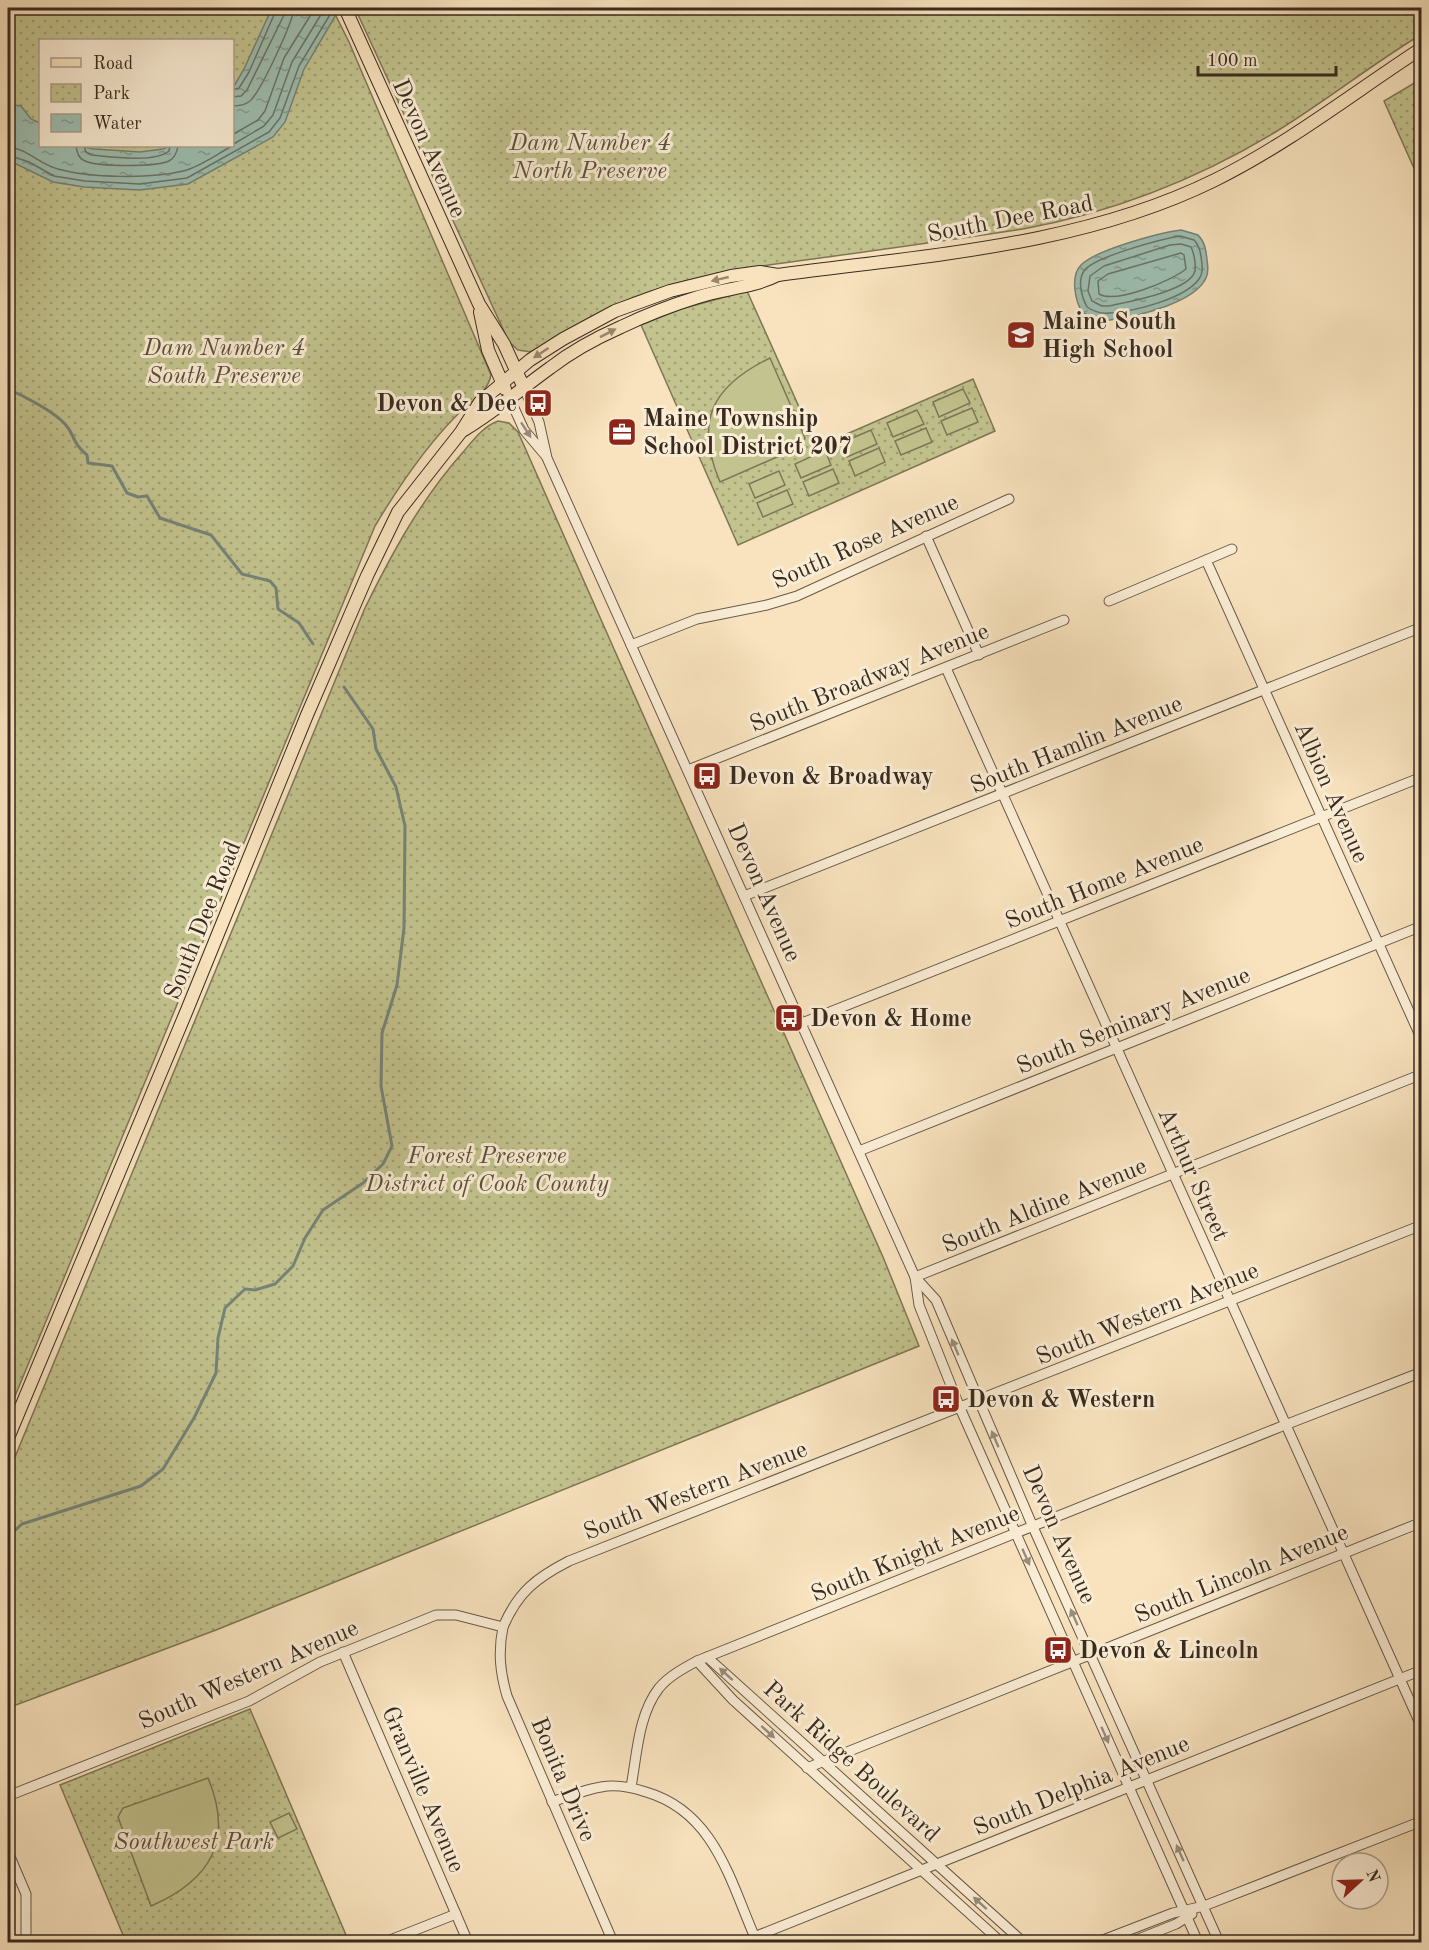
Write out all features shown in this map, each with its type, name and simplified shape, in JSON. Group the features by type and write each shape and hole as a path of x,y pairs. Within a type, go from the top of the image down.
{"main road":[{"name":"Devon Avenue","path":"345,8 478,304 504,344 524,388"},
{"name":"South Dee Road","path":"8,1438 367,576 398,512 461,432 480,402 537,356 590,324 646,299 731,276 760,272 778,275 1000,245 1083,228 1135,213 1214,180 1256,158 1422,48"},
{"name":"South Dee Road","path":"461,432 486,417 550,367 581,347 631,322 699,296 761,283 778,275"},
{"name":"Devon Avenue","path":"478,304 488,350 510,399"}],"street":[{"name":"Devon Avenue","path":"524,388 539,422 548,458 915,1277 919,1305 960,1408 1198,1942"},
{"name":"Devon Avenue","path":"510,399 524,430 548,458"},
{"name":"South Rose Avenue","path":"631,645 697,619 797,596 1009,499"},
{"path":"926,536 979,654"},
{"path":"1110,602 1232,549"},
{"name":"Albion Avenue","path":"1206,560 1422,1040"},
{"name":"South Broadway Avenue","path":"688,770 1064,620"},
{"name":"South Hamlin Avenue","path":"744,896 1422,627"},
{"name":"Arthur Street","path":"946,668 1422,1728"},
{"name":"South Home Avenue","path":"801,1023 1422,777"},
{"name":"South Seminary Avenue","path":"859,1151 1422,926"},
{"name":"South Aldine Avenue","path":"915,1277 1422,1074"},
{"name":"South Western Avenue","path":"8,1796 249,1701 308,1668 427,1618 447,1614 503,1627 517,1599 526,1588 569,1561 1422,1225"},
{"name":"Devon Avenue","path":"915,1277 936,1300 1033,1527 1219,1942"},
{"name":"South Knight Avenue","path":"632,1787 643,1721 653,1698 660,1687 671,1677 698,1661 1422,1372"},
{"name":"South Lincoln Avenue","path":"807,1768 1422,1522"},
{"name":"Bonita Drive","path":"503,1627 500,1644 502,1678 552,1802 613,1942"},
{"name":"Granville Avenue","path":"344,1652 468,1942"},
{"name":"Park Ridge Boulevard","path":"707,1657 1023,1942"},
{"name":"Park Ridge Boulevard","path":"698,1661 720,1688 1001,1942"},
{"name":"South Delphia Avenue","path":"755,1940 921,1869 1422,1670"},
{"path":"552,1802 602,1786 632,1787 652,1793 676,1805 701,1827 714,1844 755,1940"},
{"path":"1098,1942 1186,1914 1422,1821"},
{"path":"8,1852 26,1894 26,1942"},
{"path":"385,1942 456,1914"},
{"path":"1131,1942 1176,1924 1186,1914"}],"green space":[{"name":"Dam Number 4 South Preserve","path":"8,8 332,8 349,42 491,375 484,390 449,423 426,451 404,480 375,526 8,1413"},
{"name":"Dam Number 4 North Preserve","path":"355,8 1421,8 1422,34 1277,131 1217,164 1154,192 1090,213 1023,229 760,266 692,279 617,304 531,352 518,350 509,342"},
{"path":"1421,79 1421,184 1384,101"},
{"path":"747,291 817,447 973,379 995,431 738,545 641,325 681,309"},
{"path":"770,358 805,438 802,446 720,482 712,460 709,441 709,423 714,408 722,393 734,381"},
{"path":"963,389 970,403 939,417 933,402"},
{"path":"972,408 978,422 947,435 941,421"},
{"path":"917,410 924,424 893,437 887,423"},
{"name":"Forest Preserve District of Cook County","path":"498,421 509,423 518,432 883,1257 919,1346 216,1630 8,1708 8,1474 365,608 386,566 435,487 475,438 488,426"},
{"path":"926,428 932,442 901,455 895,441"},
{"path":"871,430 877,444 847,457 841,443"},
{"path":"879,448 885,462 855,476 849,461"},
{"path":"825,450 831,465 801,478 795,464"},
{"path":"833,469 839,483 809,496 803,482"},
{"path":"779,471 785,485 755,498 749,484"},
{"path":"787,490 793,504 763,517 757,503"},
{"name":"Southwest Park","path":"250,1709 349,1942 126,1942 60,1785"},
{"path":"208,1778 218,1820 217,1839 212,1855 189,1884 172,1896 151,1906 118,1817 123,1808"},
{"path":"289,1813 297,1829 278,1838 270,1822"}],"water":[{"path":"272,8 340,8 304,69 285,122 273,137 188,184 140,190 84,187 53,182 8,160 8,104 21,106 31,119 39,123 39,147 85,147 140,152 167,147 234,147 234,86"},
{"path":"1181,230 1198,235 1205,246 1208,271 1200,287 1177,301 1134,316 1106,320 1083,313 1075,289 1076,276 1081,265 1113,248 1143,238"}],"waterway":[{"path":"8,389 38,404 60,419 87,455 88,463 112,466 127,493 138,497 147,496 160,518 211,535 242,574 270,581 276,588 278,609 299,623 313,644"},
{"path":"8,1537 22,1524 141,1486 163,1469 194,1418 216,1373 218,1338 225,1308 245,1289 255,1290 275,1284 293,1266 305,1238 323,1210 363,1183 383,1164 392,1146 381,1086 382,1033 397,985 404,928 405,826 396,787 376,749 373,729 344,687"}],"place":[{"name":"Maine South High School","path":"1021,335"},
{"name":"Devon & Dee","path":"538,403"},
{"name":"Maine Township School District 207","path":"622,432"},
{"name":"Devon & Broadway","path":"707,776"},
{"name":"Devon & Home","path":"789,1018"},
{"name":"Devon & Western","path":"946,1399"},
{"name":"Devon & Lincoln","path":"1058,1650"}]}
